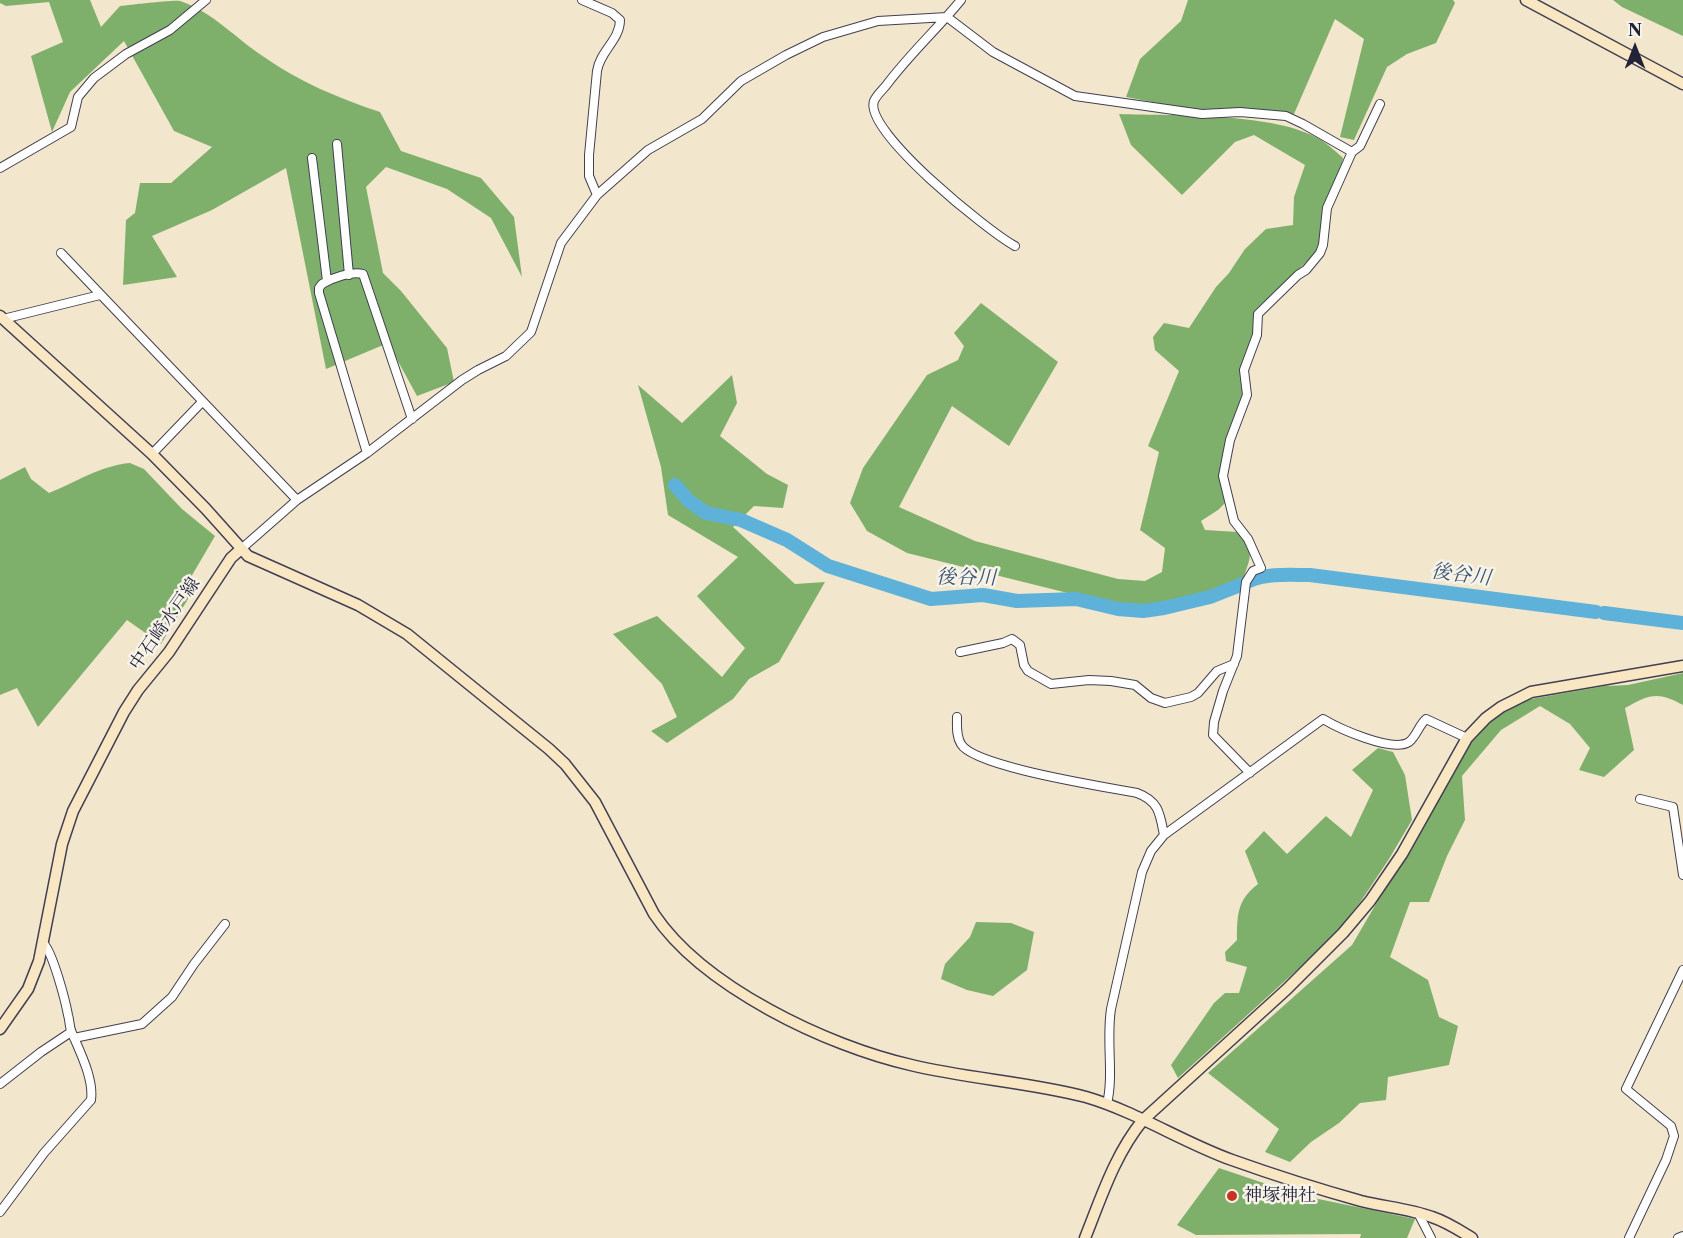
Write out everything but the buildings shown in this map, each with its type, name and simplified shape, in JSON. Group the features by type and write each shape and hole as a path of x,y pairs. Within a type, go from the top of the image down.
{"street":[{"path":"0,168 71,127 78,97 94,78 126,54 170,30 206,0"},
{"path":"582,0 612,14 620,21 619,32 599,59 597,71 589,155 589,176 597,195"},
{"path":"961,0 869,105 892,142 923,173 999,238 1015,246"},
{"path":"1526,0 1683,84"},
{"path":"240,550 297,500 367,453 462,380 506,356 531,332 561,243 597,195 648,150 702,119 741,81 824,37 878,21 947,17 993,52 1075,96 1202,114 1240,112 1275,114 1295,120 1352,152"},
{"path":"1250,774 1213,735 1214,722 1223,691 1234,664 1246,582 1254,571 1261,568 1252,546 1234,521 1223,476 1233,432 1247,395 1244,370 1257,335 1258,314 1306,270 1320,253 1327,208 1352,152 1360,146 1380,104"},
{"path":"337,144 349,274"},
{"path":"312,158 327,281"},
{"path":"61,253 297,500"},
{"path":"367,453 319,293 319,288 327,281 349,274 363,274 412,419"},
{"path":"1,318 100,295"},
{"path":"1,318 152,454 206,509 240,550 248,556 358,605 393,624 549,748 565,764 595,802 648,903 665,930 694,958 740,992 788,1020 891,1060 944,1072 1084,1097 1107,1104 1229,1159 1363,1201 1443,1221 1472,1238"},
{"path":"152,454 202,402"},
{"name":"中石崎水戸線","path":"0,1029 28,989 44,944 62,844 73,811 124,712 138,690 169,652 231,558 240,550"},
{"path":"960,652 1012,639 1020,645 1024,665 1028,671 1051,684 1089,680 1135,685 1151,698 1165,703 1191,697 1204,687 1217,671 1234,664"},
{"path":"1085,1238 1124,1146 1143,1120 1319,959 1357,917 1402,854 1467,738 1478,726 1501,707 1531,692 1683,666"},
{"path":"957,717 956,732 961,746 978,756 1062,779 1148,797 1154,802 1159,812 1164,835"},
{"path":"1107,1104 1110,1091 1108,1028 1111,1009 1142,872 1151,851 1164,835 1323,719 1353,734 1394,744 1402,745 1409,742 1426,719 1467,738"},
{"path":"1640,799 1673,807 1683,875"},
{"path":"0,1084 73,1035 142,1024 172,997 225,924"},
{"path":"0,1212 44,1153 91,1100 90,1084 47,947 44,944"},
{"path":"1629,1238 1666,1160 1674,1136 1671,1126 1626,1089 1683,971"},
{"path":"1418,1213 1431,1238"},
{"path":"1678,1238 1683,1236"}],"green space":[{"path":"0,0 90,0 101,27 120,6 180,1 203,12 253,50 305,82 380,112 401,151 481,178 514,217 522,277 491,218 447,189 386,167 366,187 383,273 401,291 447,348 454,382 417,396 388,343 326,369 286,168 212,210 152,236 177,277 123,285 126,220 135,213 140,183 171,183 212,147 174,131 124,41 70,92 52,132 31,56 63,42 49,2 6,6 0,3"},
{"path":"1188,0 1453,0 1455,3 1436,43 1407,54 1387,67 1354,140 1340,137 1364,39 1335,19 1294,114 1269,110 1199,111 1126,97 1140,59 1181,21"},
{"path":"1613,0 1683,0 1683,36 1622,7"},
{"path":"1119,114 1223,117 1278,124 1321,140 1343,158 1340,174 1322,210 1321,240 1315,254 1254,311 1253,335 1243,393 1226,438 1219,475 1225,503 1201,521 1205,530 1238,532 1250,556 1243,581 1223,591 1180,600 1156,608 1128,608 907,553 867,531 850,503 863,468 927,375 958,360 964,346 954,333 981,303 1058,362 1009,446 952,406 899,507 975,541 1118,579 1145,581 1162,572 1165,548 1140,530 1159,452 1148,446 1179,371 1155,350 1153,337 1164,323 1189,328 1245,249 1266,229 1293,225 1294,197 1305,165 1254,135 1235,142 1182,195 1131,145"},
{"path":"732,375 737,403 720,436 767,474 788,485 783,508 754,506 733,527 795,584 825,582 779,662 749,679 733,699 667,743 651,731 677,717 662,684 613,634 657,616 722,677 745,648 697,596 738,557 668,515 661,467 638,385 682,423"},
{"path":"130,463 144,469 182,509 215,536 191,577 197,584 161,644 127,620 38,727 17,688 0,695 0,480 25,467 31,479 49,493 109,467"},
{"path":"1683,673 1683,705 1667,698 1654,696 1625,708 1634,750 1604,777 1579,770 1590,748 1570,724 1540,706 1501,730 1462,776 1465,820 1447,856 1429,902 1410,902 1390,957 1428,980 1439,1017 1458,1026 1449,1065 1388,1077 1386,1100 1360,1103 1290,1162 1265,1152 1279,1129 1208,1073 1352,945 1470,743 1493,718 1520,701 1605,686 1628,685"},
{"path":"1378,748 1393,752 1405,775 1412,820 1389,859 1361,901 1330,940 1178,1078 1171,1065 1214,1003 1225,993 1239,993 1247,967 1226,961 1225,952 1237,940 1238,916 1242,902 1258,884 1245,851 1264,831 1287,854 1326,816 1351,837 1373,790 1352,770"},
{"path":"976,922 1011,923 1034,932 1027,970 993,996 967,990 941,979 945,964 970,937"},
{"path":"1219,1168 1299,1195 1415,1219 1407,1238 1360,1238 1361,1234 1196,1235 1177,1225"}],"waterway":[{"name":"後谷川","path":"675,485 689,501 706,513 741,520 787,540 828,566 931,599 983,595 1017,601 1076,599 1118,609 1143,611 1210,597 1243,584"},
{"name":"後谷川","path":"1249,581 1271,576 1310,575 1596,612"},
{"name":"後谷川","path":"1604,613 1683,623"}],"place":[{"name":"神塚神社","path":"1232,1196"}]}
